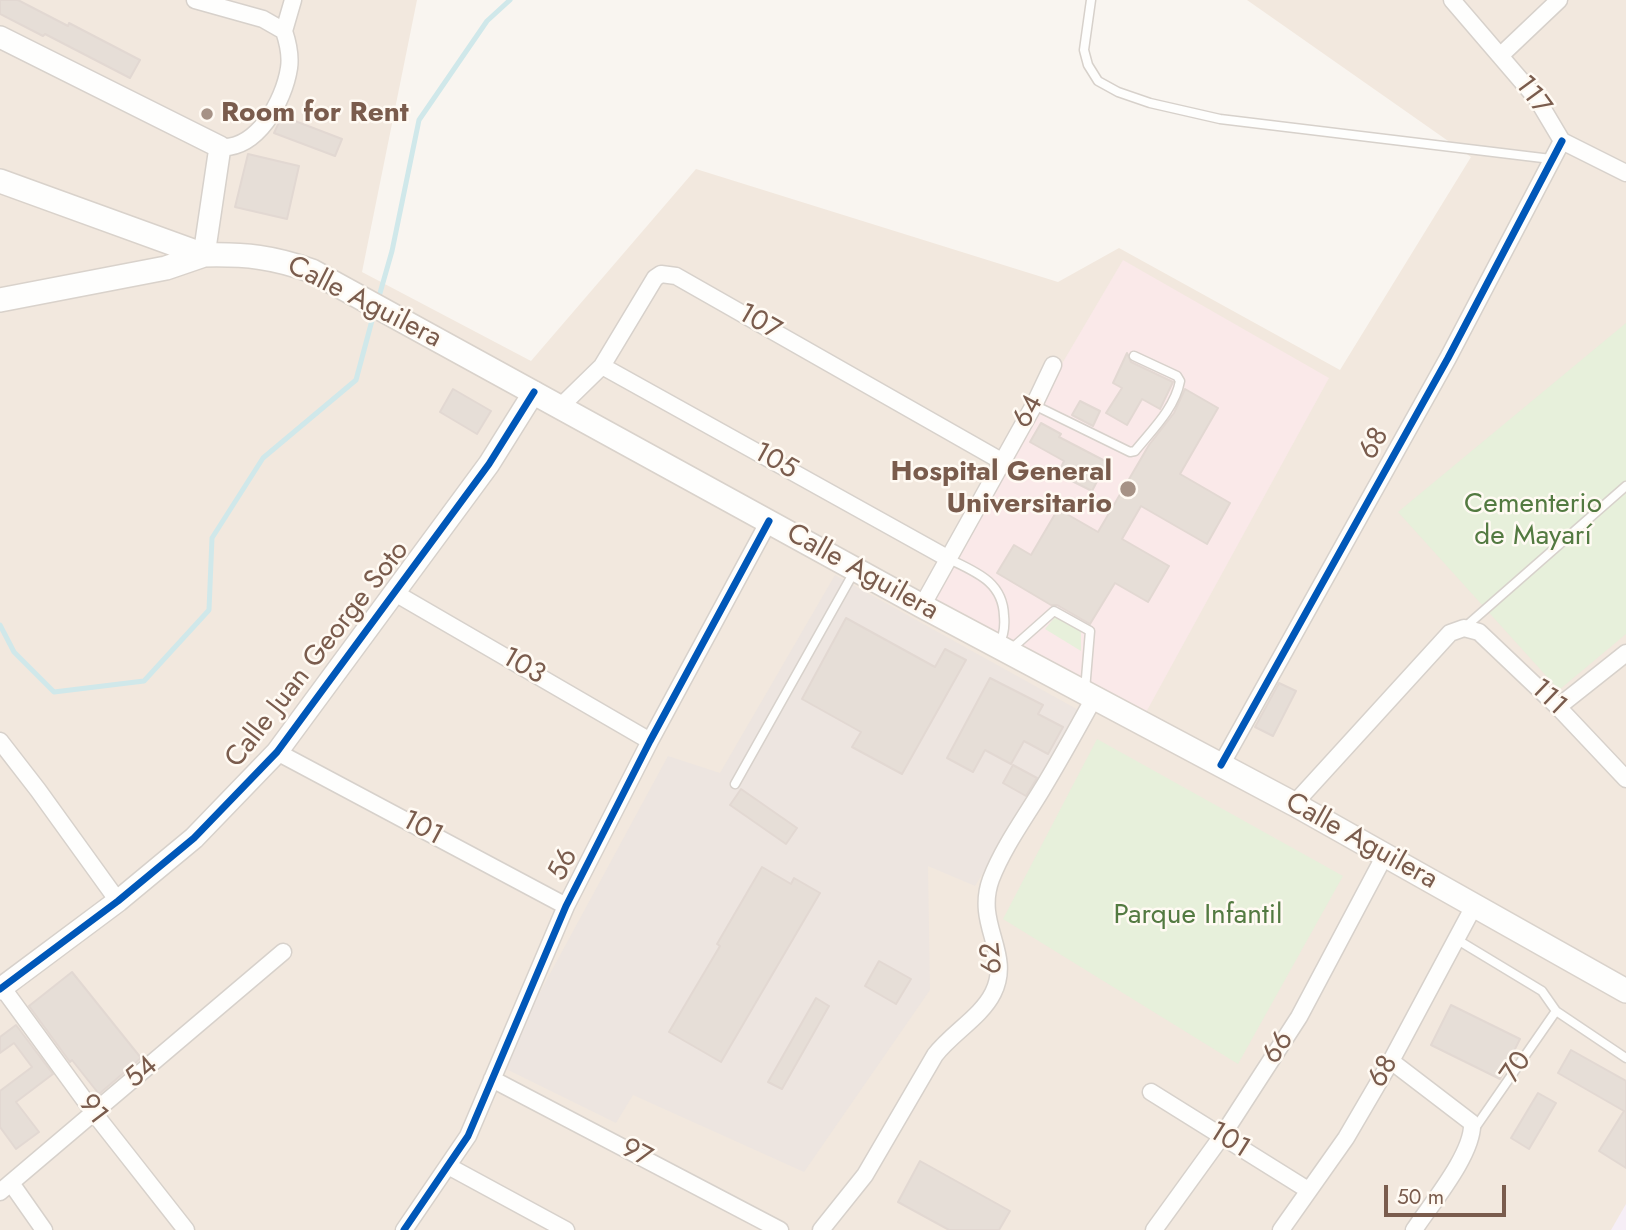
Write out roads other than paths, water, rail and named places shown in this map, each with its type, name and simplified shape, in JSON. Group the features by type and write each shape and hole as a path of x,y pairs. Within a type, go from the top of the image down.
{"main road":[{"name":"Calle Aguilera","path":"0,181 204,255 239,254 280,259 312,271 922,606 1294,804 1626,991"},
{"path":"161,269 168,253 163,240"},
{"path":"0,300 161,269 204,255"}],"street":[{"path":"195,0 263,19 284,31"},
{"path":"0,37 220,148 233,148 249,140 268,118 285,87 289,48 284,31 293,0"},
{"name":"117","path":"1451,0 1537,100 1562,141 1626,173"},
{"path":"1500,56 1559,0"},
{"name":"68","path":"1220,765 1448,358 1562,141"},
{"path":"204,255 220,148"},
{"name":"107","path":"560,407 602,366 651,283 661,274 668,274 676,276 1003,462"},
{"name":"64","path":"922,606 1034,405 1053,365"},
{"name":"105","path":"602,366 949,559"},
{"name":"Calle Juan George Soto","path":"1,988 118,901 194,838 277,752 489,464 534,392"},
{"name":"56","path":"404,1230 468,1136 566,906 650,741 769,522"},
{"name":"103","path":"395,593 650,741"},
{"path":"1294,804 1450,633 1464,628"},
{"name":"111","path":"1464,628 1479,632 1558,707 1626,779"},
{"path":"1558,707 1626,653"},
{"name":"62","path":"821,1230 865,1175 935,1055 945,1042 988,1002 995,990 1000,973 998,954 986,911 986,895 992,878 1090,695"},
{"path":"0,741 118,901"},
{"name":"101","path":"277,752 566,906"},
{"name":"66","path":"1154,1230 1222,1136 1299,1017 1385,855"},
{"name":"68","path":"1281,1230 1346,1138 1391,1061 1474,905"},
{"name":"54","path":"6,1188 284,952"},
{"name":"91","path":"1,988 186,1230"},
{"path":"1391,1061 1472,1123 1472,1132"},
{"name":"97","path":"492,1079 780,1230"},
{"name":"101","path":"1151,1092 1308,1190"},
{"name":"70","path":"1414,1230 1466,1151 1472,1132"},
{"path":"448,1166 565,1230"},
{"path":"6,1188 44,1230"}],"lane":[{"path":"1091,0 1084,50 1088,65 1098,81 1118,92 1150,103 1220,119 1551,159"},
{"path":"1034,405 1130,452 1135,451 1163,418 1180,381 1177,376 1134,356"},
{"path":"1464,628 1626,486"},
{"path":"949,559 983,575 995,586 1004,611 1003,649"},
{"path":"735,784 856,569"},
{"path":"1003,649 1054,611 1090,631 1090,695"},
{"path":"1456,939 1542,990 1556,1011 1626,1058"},
{"name":"70","path":"1472,1132 1556,1011"}],"waterway":[{"path":"378,300 392,251 419,120 487,21 510,0"},
{"path":"0,625 14,652 54,692 144,681 209,610 212,538 263,458 356,380 374,313"}],"place":[{"name":"Room for Rent","path":"207,114"},
{"name":"Hospital General Universitario","path":"1128,489"}],"park label":[{"name":"Cementerio de Mayarí","path":"1533,521"},
{"name":"Parque Infantil","path":"1198,916"}]}
